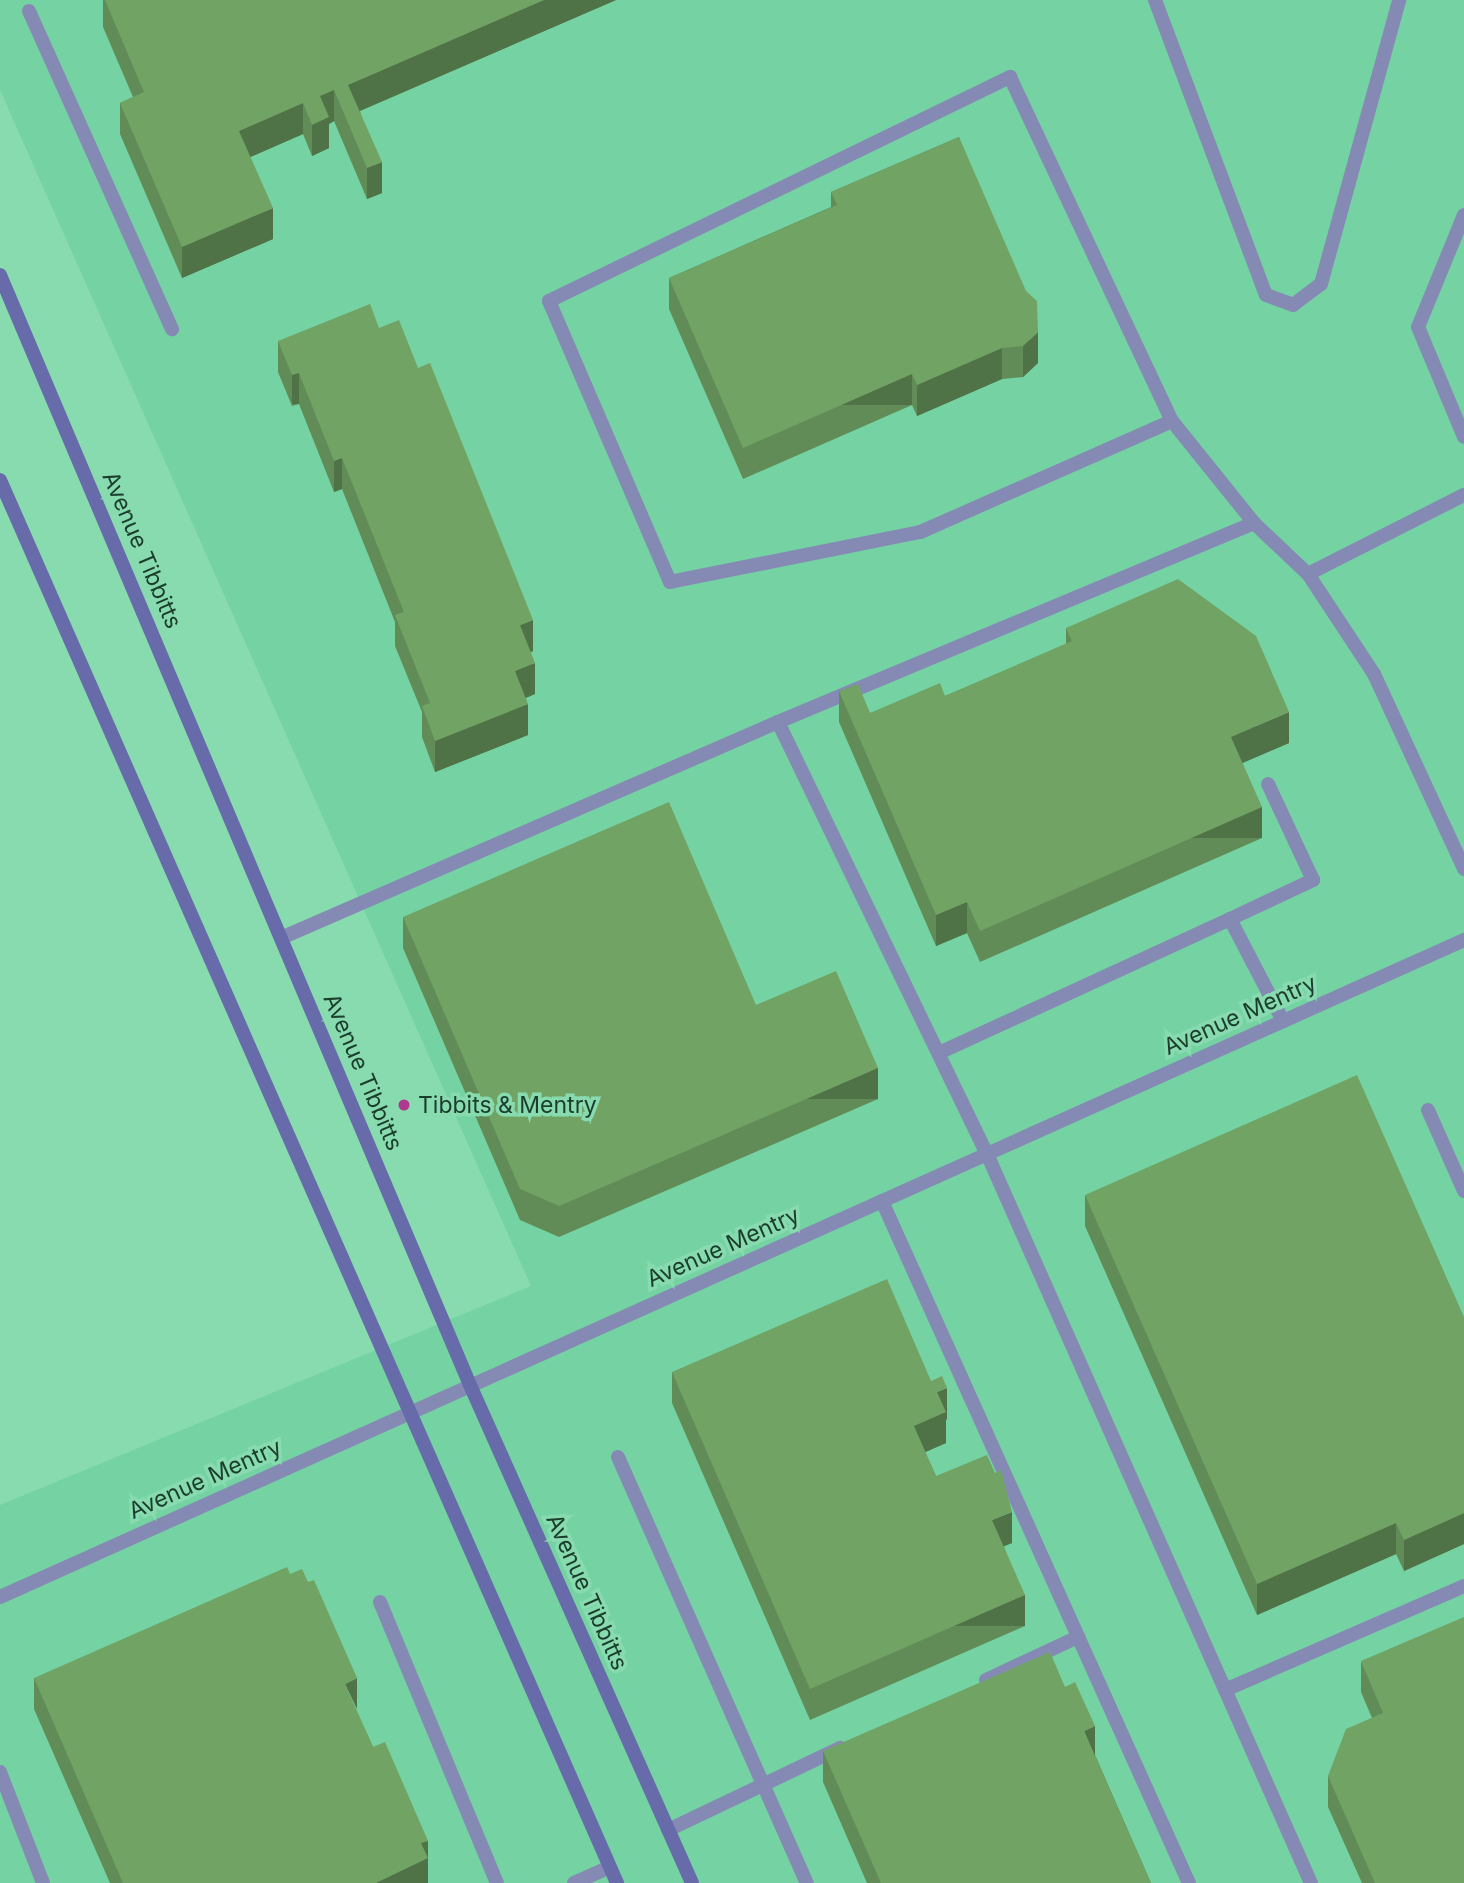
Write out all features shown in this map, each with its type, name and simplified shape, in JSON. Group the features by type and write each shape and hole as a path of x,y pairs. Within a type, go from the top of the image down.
{"street":[{"path":"1156,0 1266,295 1293,305 1321,284 1399,0"},
{"path":"29,10 172,329"},
{"path":"1172,421 920,532 670,582 549,301 1010,77 1172,421 1254,523 1308,574 1374,674 1464,869"},
{"path":"1464,215 1418,327 1464,438"},
{"name":"Avenue Tibbitts","path":"0,275 470,1385 692,1883"},
{"path":"0,480 617,1883"},
{"path":"1308,574 1464,495"},
{"path":"281,938 778,722 1254,523"},
{"path":"778,722 941,1052 1311,1883"},
{"path":"941,1052 1313,880 1268,784"},
{"path":"1230,919 1283,1021"},
{"name":"Avenue Mentry","path":"0,1597 1464,940"},
{"path":"1428,1110 1464,1191"},
{"path":"882,1201 1189,1883"},
{"path":"618,1457 807,1883"},
{"path":"1225,1690 1464,1586"},
{"path":"380,1602 497,1883"},
{"path":"964,1690 1078,1637"},
{"path":"668,1830 851,1743"},
{"path":"0,1772 43,1883"},
{"path":"573,1883 610,1867"}],"shaded area":[{"path":"0,0 1464,0 1464,1883 0,1883 0,1505 531,1286 0,90"}],"building":[{"path":"105,0 544,0 348,85 382,162 367,168 334,90 320,96 329,117 312,125 303,103 239,131 273,208 182,247 120,103 144,92"},
{"path":"959,137 1026,291 1037,301 1038,332 1023,346 1002,348 917,385 912,374 743,448 669,278 837,205 831,192"},
{"path":"370,304 379,328 399,320 418,368 430,363 533,620 520,625 535,663 515,671 528,704 435,741 422,706 430,703 395,615 404,612 342,458 334,461 299,373 292,375 278,341"},
{"path":"1178,579 1256,636 1289,712 1231,737 1262,807 980,931 967,902 936,915 839,691 858,684 870,713 940,683 945,696 1072,641 1066,628"},
{"path":"669,802 756,1005 836,971 878,1068 559,1206 520,1189 403,917"},
{"path":"1357,1075 1464,1317 1464,1513 1404,1540 1396,1523 1257,1584 1085,1195"},
{"path":"887,1279 931,1381 942,1376 947,1388 937,1392 946,1412 914,1426 936,1476 987,1455 995,1473 1001,1470 1012,1512 992,1520 1025,1595 810,1689 672,1372"},
{"path":"287,1567 290,1574 302,1569 308,1582 314,1580 357,1678 345,1684 373,1747 385,1742 428,1841 421,1843 428,1858 376,1883 123,1883 34,1678"},
{"path":"1464,1617 1464,1883 1375,1883 1328,1776 1346,1729 1383,1713 1361,1661"},
{"path":"1050,1652 1065,1687 1075,1682 1095,1726 1084,1731 1151,1883 881,1883 823,1751"}],"place":[{"name":"Tibbits & Mentry","path":"404,1105"}]}
